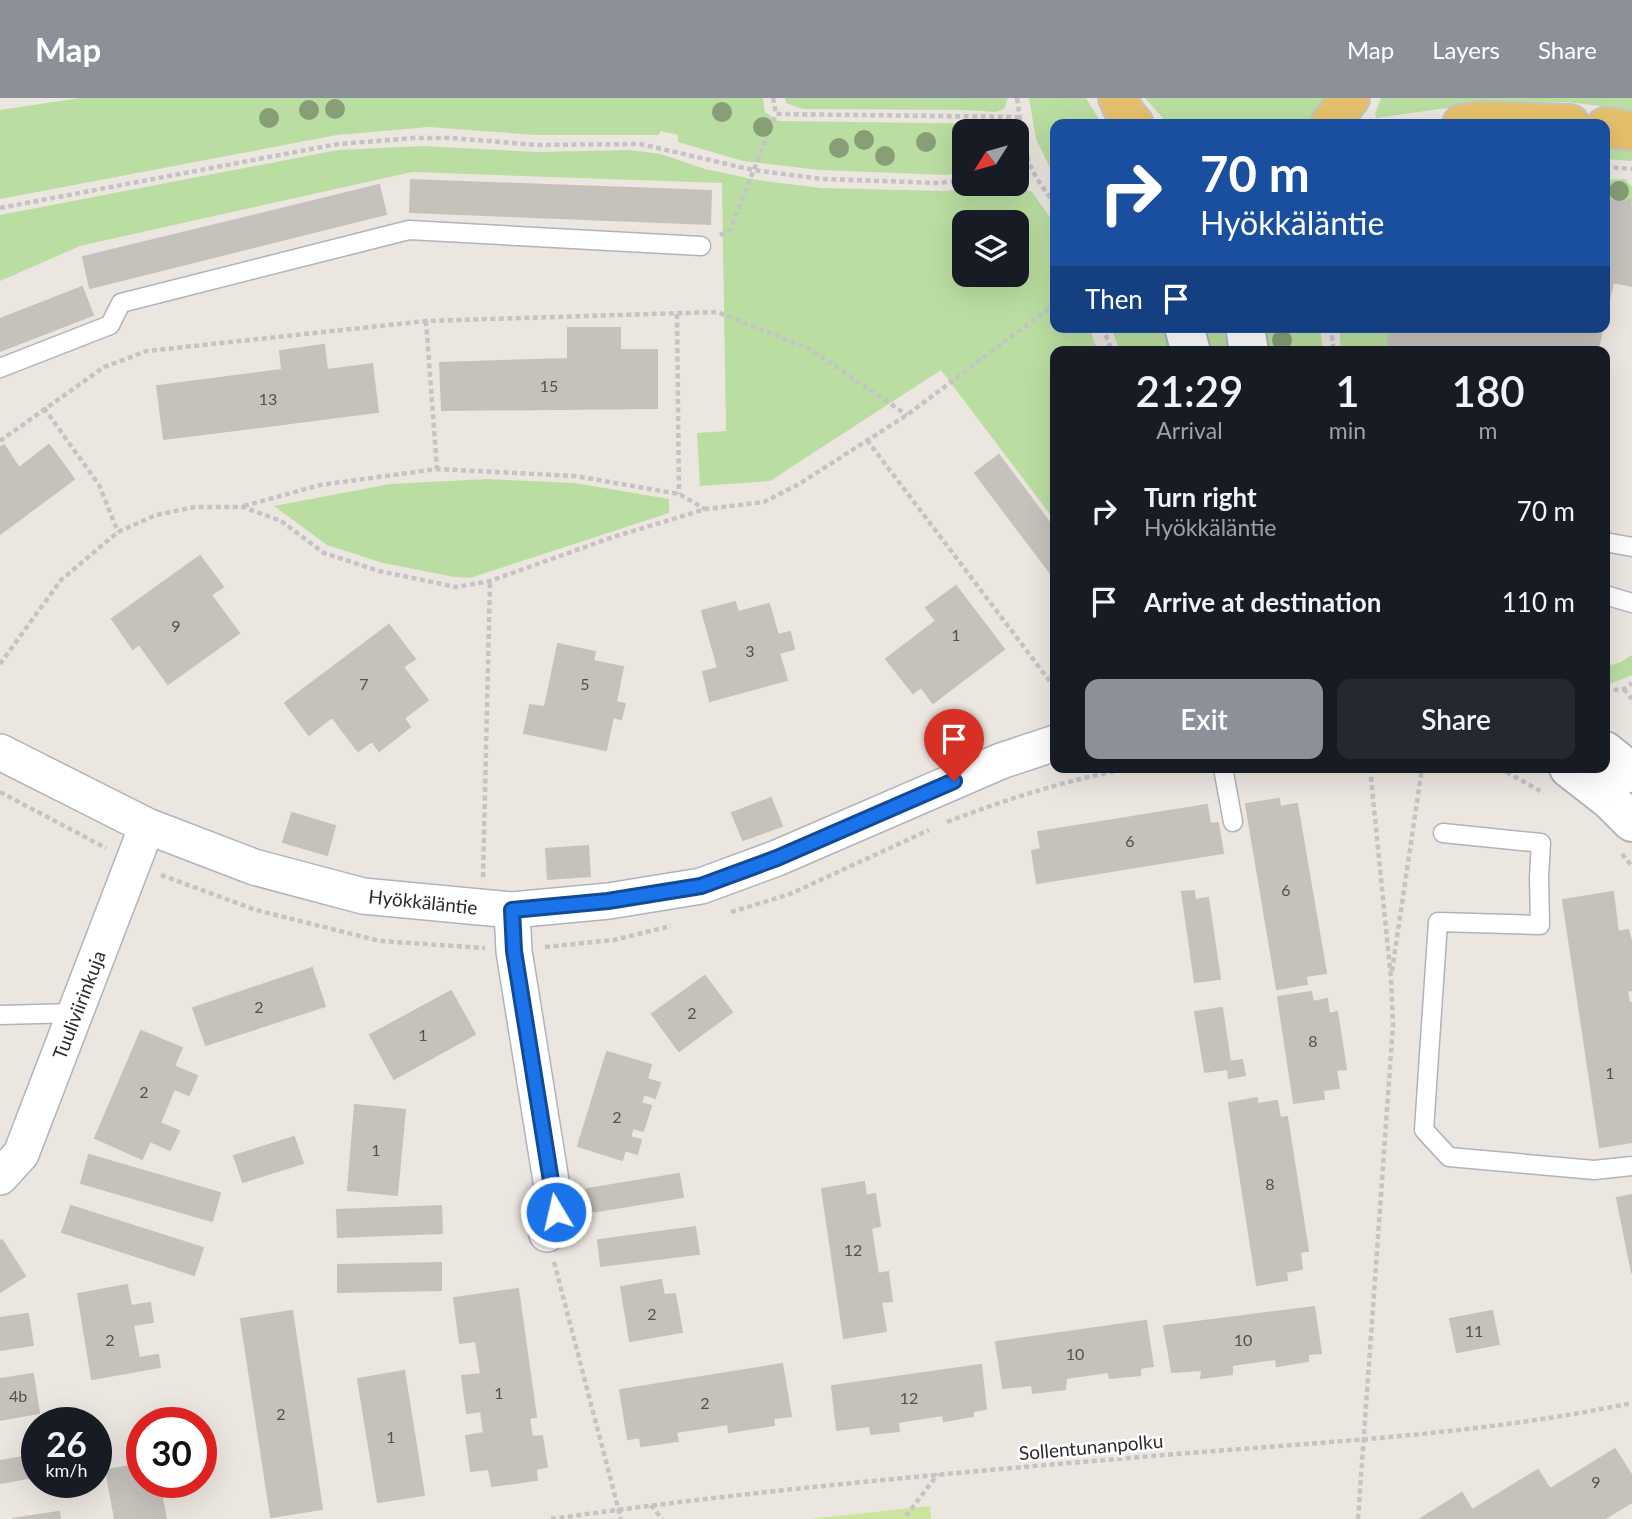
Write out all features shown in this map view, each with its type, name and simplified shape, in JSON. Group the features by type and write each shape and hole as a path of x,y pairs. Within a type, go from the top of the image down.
{"main road":[{"path":"1334,119 1350,98"},
{"path":"1610,128 1632,131"}],"street":[{"name":"Hyökkäläntie","path":"0,752 147,825 254,867 363,896 497,909 608,901 701,886 777,858 1001,761 1050,745"},
{"path":"1610,772 1632,822"},
{"name":"Tuuliviirinkuja","path":"0,1177 21,1154 147,825"},
{"path":"497,909 514,951 556,1212 547,1234"}],"lane":[{"path":"0,368 110,325 121,303 409,230 701,246"},
{"path":"1610,542 1632,547"},
{"path":"1610,596 1632,603"},
{"path":"1224,773 1233,822"},
{"path":"1443,833 1541,843 1540,925 1438,922 1424,1130 1449,1157 1594,1170 1632,1166"},
{"path":"0,1015 76,1013"}],"path":[{"path":"701,246 730,230 776,114 773,98"},
{"path":"1017,98 1024,151 1030,166 1050,196"},
{"path":"776,114 1020,117"},
{"path":"0,208 338,144 414,138 452,138 536,145 640,144 753,170 822,179 952,181"},
{"path":"1610,167 1632,169"},
{"path":"243,507 281,522 324,554 379,571 456,587 490,581 613,537 706,509 764,502 799,484 907,415 1050,308"},
{"path":"0,441 104,367 147,351 426,321 717,312 810,349 907,415"},
{"path":"677,314 679,494"},
{"path":"426,321 437,469"},
{"path":"44,408 99,485 118,532"},
{"path":"867,440 1050,681"},
{"path":"0,664 61,580 118,532 156,515 195,507 243,507 320,485 437,469 575,476 679,494 706,509"},
{"path":"481,947 497,909 490,581"},
{"path":"1610,690 1623,689 1632,683"},
{"path":"1623,689 1632,699"},
{"path":"1084,773 1085,777 1105,773"},
{"path":"1358,1519 1393,1025 1370,773"},
{"path":"1391,979 1421,773"},
{"path":"547,1234 621,1519"},
{"name":"Sollentunanpolku","path":"551,1519 651,1505 939,1473 1411,1435 1566,1416 1632,1403"},
{"path":"906,1516 939,1473"},
{"path":"651,1505 662,1519"}],"green space":[{"path":"80,98 763,98 765,112 778,121 952,123 952,174 820,170 743,161 678,142 678,135 661,131 658,135 535,135 429,127 337,135 0,199 0,110"},
{"path":"785,98 1008,98 1004,109 995,112 803,109 786,103"},
{"path":"1029,98 1086,98 1099,119 1050,119 1050,168 1036,139"},
{"path":"1145,98 1330,98 1313,119 1164,119"},
{"path":"1381,98 1632,98 1632,110 1566,102 1482,103 1376,118"},
{"path":"1610,142 1632,144 1632,161 1610,159"},
{"path":"422,146 537,152 630,150 661,154 705,169 757,180 821,188 952,190 952,196 1029,196 1029,191 1032,192 1050,217 1050,333 1091,333 1096,346 1050,346 1050,514 941,370 770,481 700,486 697,433 726,431 722,183 412,172 80,246 0,281 0,215 338,150"},
{"path":"1625,179 1632,187 1632,200 1610,202 1610,180"},
{"path":"1113,333 1173,333 1176,346 1118,346"},
{"path":"1203,333 1224,333 1227,346 1209,346"},
{"path":"1263,333 1321,333 1322,346 1265,346"},
{"path":"1339,333 1390,333 1387,346 1341,346"},
{"path":"487,479 575,483 669,499 669,513 470,578 383,563 327,545 274,506 390,484"},
{"path":"1632,655 1632,675 1610,684 1610,665"},
{"path":"930,1506 931,1519 810,1519"}],"building":[{"path":"411,180 711,191 710,224 410,212"},
{"path":"379,185 386,214 90,288 83,257"},
{"path":"1632,200 1610,296 1610,202"},
{"path":"1630,206 1632,207 1632,286 1613,282"},
{"path":"82,287 93,315 0,351 0,319"},
{"path":"568,328 620,328 620,350 657,350 657,408 442,410 440,363 568,359"},
{"path":"1390,333 1602,333 1598,346 1387,346"},
{"path":"324,345 327,370 372,364 378,412 164,439 157,386 282,370 280,351"},
{"path":"4,445 19,468 49,445 74,479 0,534 0,448"},
{"path":"999,455 1050,523 1050,572 975,473"},
{"path":"200,556 223,587 211,595 239,633 168,684 139,644 133,649 112,619"},
{"path":"956,586 1004,649 933,703 921,687 913,693 886,659 936,621 926,608"},
{"path":"735,602 738,612 769,604 778,635 790,632 794,649 779,653 787,680 710,701 703,672 718,668 702,611"},
{"path":"389,625 415,659 403,667 428,700 404,718 410,727 379,751 372,741 358,751 332,717 309,735 285,703"},
{"path":"558,644 595,652 593,661 623,667 616,702 625,704 621,719 613,717 606,750 524,733 530,705 545,707"},
{"path":"771,798 782,826 743,840 732,813"},
{"path":"1279,799 1280,807 1297,804 1326,973 1306,976 1307,984 1277,989 1246,804"},
{"path":"1207,805 1210,824 1218,823 1223,853 1037,883 1032,851 1041,849 1038,832"},
{"path":"292,813 335,826 327,855 283,842"},
{"path":"588,846 590,876 548,879 546,849"},
{"path":"1194,891 1195,900 1208,898 1220,979 1195,982 1182,892"},
{"path":"1613,892 1618,932 1628,930 1632,944 1632,990 1627,991 1629,1003 1632,1003 1632,1142 1600,1147 1563,900"},
{"path":"312,968 325,1006 206,1045 193,1008"},
{"path":"705,976 732,1012 679,1051 652,1014"},
{"path":"451,991 475,1034 394,1079 370,1035"},
{"path":"1311,992 1313,1002 1327,999 1329,1014 1337,1012 1346,1069 1336,1070 1339,1088 1323,1090 1324,1099 1294,1103 1278,997"},
{"path":"1222,1008 1230,1062 1242,1060 1245,1075 1229,1078 1228,1069 1205,1072 1195,1012"},
{"path":"141,1031 182,1048 174,1066 197,1076 189,1095 174,1089 160,1123 179,1131 170,1150 150,1141 142,1159 95,1138"},
{"path":"607,1052 651,1065 647,1079 660,1083 655,1098 644,1094 641,1103 651,1106 643,1131 633,1128 630,1137 641,1140 637,1154 625,1150 622,1160 578,1146"},
{"path":"1257,1098 1257,1104 1277,1101 1280,1118 1287,1117 1308,1251 1300,1252 1302,1269 1286,1272 1287,1280 1257,1285 1229,1103"},
{"path":"355,1105 405,1110 397,1195 348,1190"},
{"path":"294,1137 303,1163 243,1182 234,1156"},
{"path":"89,1155 220,1193 212,1221 81,1183"},
{"path":"679,1174 683,1197 591,1212 587,1189"},
{"path":"864,1182 866,1196 875,1194 880,1226 871,1228 878,1274 888,1272 892,1301 881,1302 886,1331 844,1338 822,1189"},
{"path":"1632,1195 1632,1273 1617,1198"},
{"path":"71,1206 203,1248 194,1275 62,1232"},
{"path":"441,1206 442,1233 338,1237 337,1210"},
{"path":"695,1227 699,1254 601,1266 598,1240"},
{"path":"2,1240 25,1276 0,1292 0,1242"},
{"path":"441,1263 441,1290 338,1292 338,1265"},
{"path":"661,1280 664,1295 675,1294 682,1332 630,1341 621,1287"},
{"path":"127,1285 131,1306 150,1303 153,1322 133,1325 139,1358 158,1355 160,1367 92,1379 78,1294"},
{"path":"518,1289 536,1417 529,1418 532,1437 542,1436 547,1467 536,1469 537,1480 492,1486 489,1469 471,1471 466,1436 484,1433 481,1411 467,1413 462,1376 481,1374 476,1341 460,1343 454,1298"},
{"path":"1314,1307 1321,1353 1308,1354 1308,1361 1277,1366 1276,1359 1232,1365 1232,1374 1201,1378 1202,1370 1172,1372 1164,1326"},
{"path":"292,1311 322,1509 271,1517 241,1319"},
{"path":"1492,1311 1499,1344 1457,1352 1450,1319"},
{"path":"28,1314 33,1345 0,1350 0,1318"},
{"path":"1146,1321 1153,1366 1140,1368 1140,1375 1110,1378 1108,1372 1066,1378 1065,1389 1033,1393 1032,1385 1003,1388 996,1342"},
{"path":"782,1364 791,1416 773,1418 774,1425 729,1432 728,1424 676,1432 678,1441 641,1446 640,1437 628,1439 620,1390"},
{"path":"981,1365 986,1409 973,1411 973,1416 944,1421 943,1415 898,1422 899,1431 871,1434 870,1426 837,1430 832,1386"},
{"path":"404,1371 424,1495 378,1502 358,1379"},
{"path":"33,1374 38,1407 21,1407 21,1416 0,1420 0,1379"},
{"path":"1615,1449 1632,1476 1632,1502 1604,1519 1420,1519 1462,1493 1472,1510 1538,1470 1550,1489"},
{"path":"21,1458 21,1479 0,1483 0,1461"},
{"path":"126,1467 126,1498 162,1498 166,1519 115,1519 111,1498 112,1469"},
{"path":"59,1512 60,1519 12,1519"}],"route":[{"path":"556,1212 514,951 512,910 608,901 701,886 777,858 954,781"}]}
